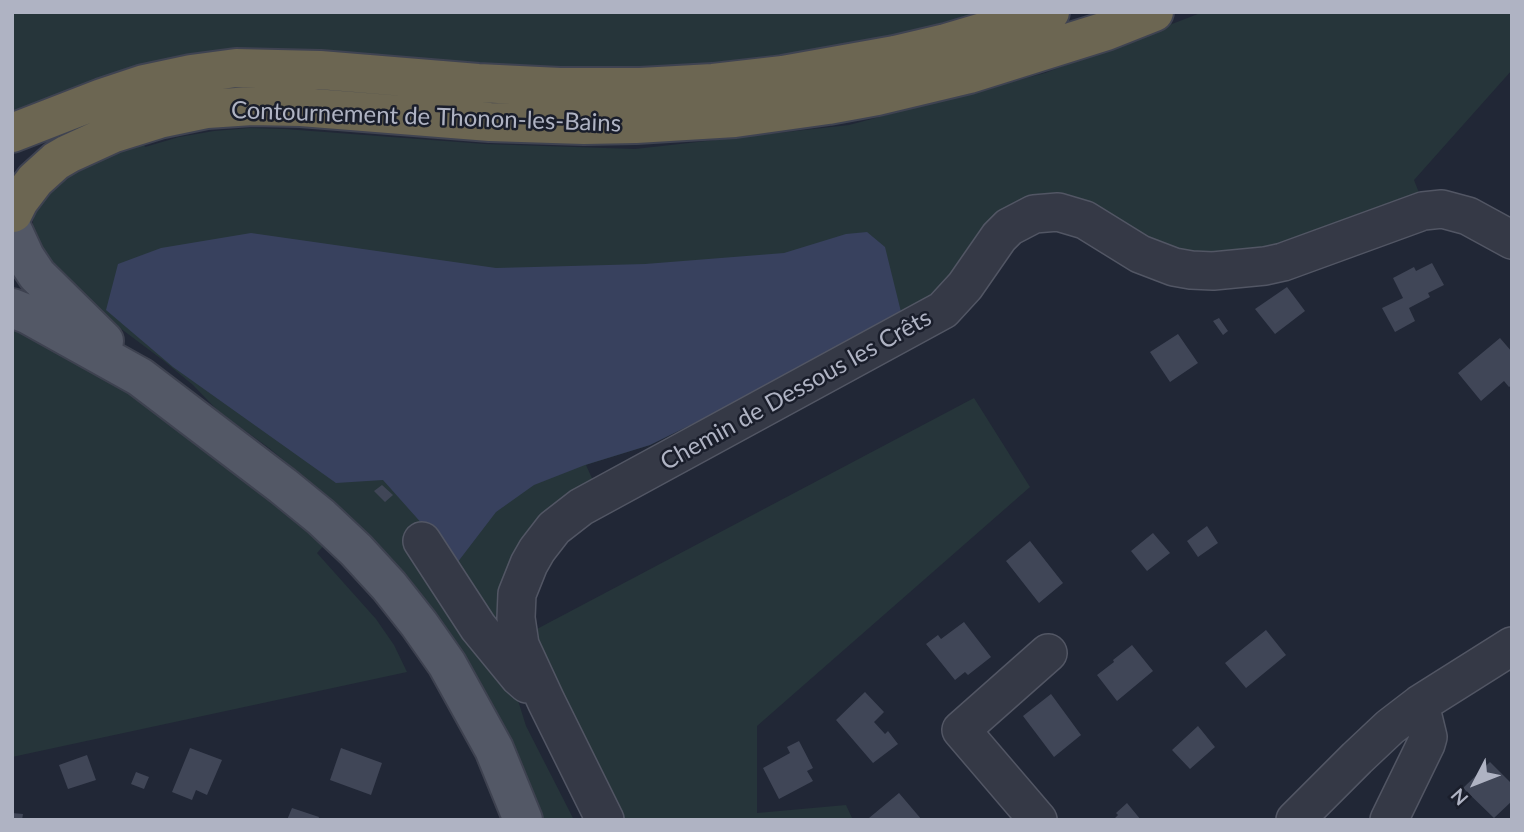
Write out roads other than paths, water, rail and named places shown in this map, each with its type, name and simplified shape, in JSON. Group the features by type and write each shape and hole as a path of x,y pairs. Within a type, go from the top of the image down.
{"highway":[{"name":"Contournement de Thonon-les-Bains","path":"12,133 144,85 191,74 236,68 307,69 560,87 713,83 783,75 895,55 1050,12"},
{"name":"Contournement de Thonon-les-Bains","path":"13,222 19,201 35,180 68,154 114,133 159,119 207,110 252,106 301,107 490,122 584,125 735,118 828,106 969,74 1106,31 1154,12"}],"main road":[{"path":"13,222 25,257 37,275 140,377 321,517 389,586 440,654 471,706 495,749 523,820"},
{"path":"12,308 140,377"}],"street":[{"name":"Chemin de Dessous les Crêts","path":"605,820 520,645 516,602 528,564 537,550 554,528 581,507 943,310 965,286 1009,226 1046,212 1069,214 1085,220 1140,254 1174,267 1213,271 1283,262 1432,210 1454,211 1468,216 1512,240"},
{"path":"422,541 478,627 519,677 546,701"},
{"path":"1295,820 1390,727 1420,704 1512,646"},
{"path":"1038,820 961,730 1048,653"},
{"path":"1390,820 1428,737 1420,704"}],"water":[{"path":"867,232 885,247 903,320 650,445 585,465 534,485 496,512 457,563 383,480 336,483 173,367 106,310 118,264 161,248 251,233 496,268 645,264 784,253 846,234"}]}
